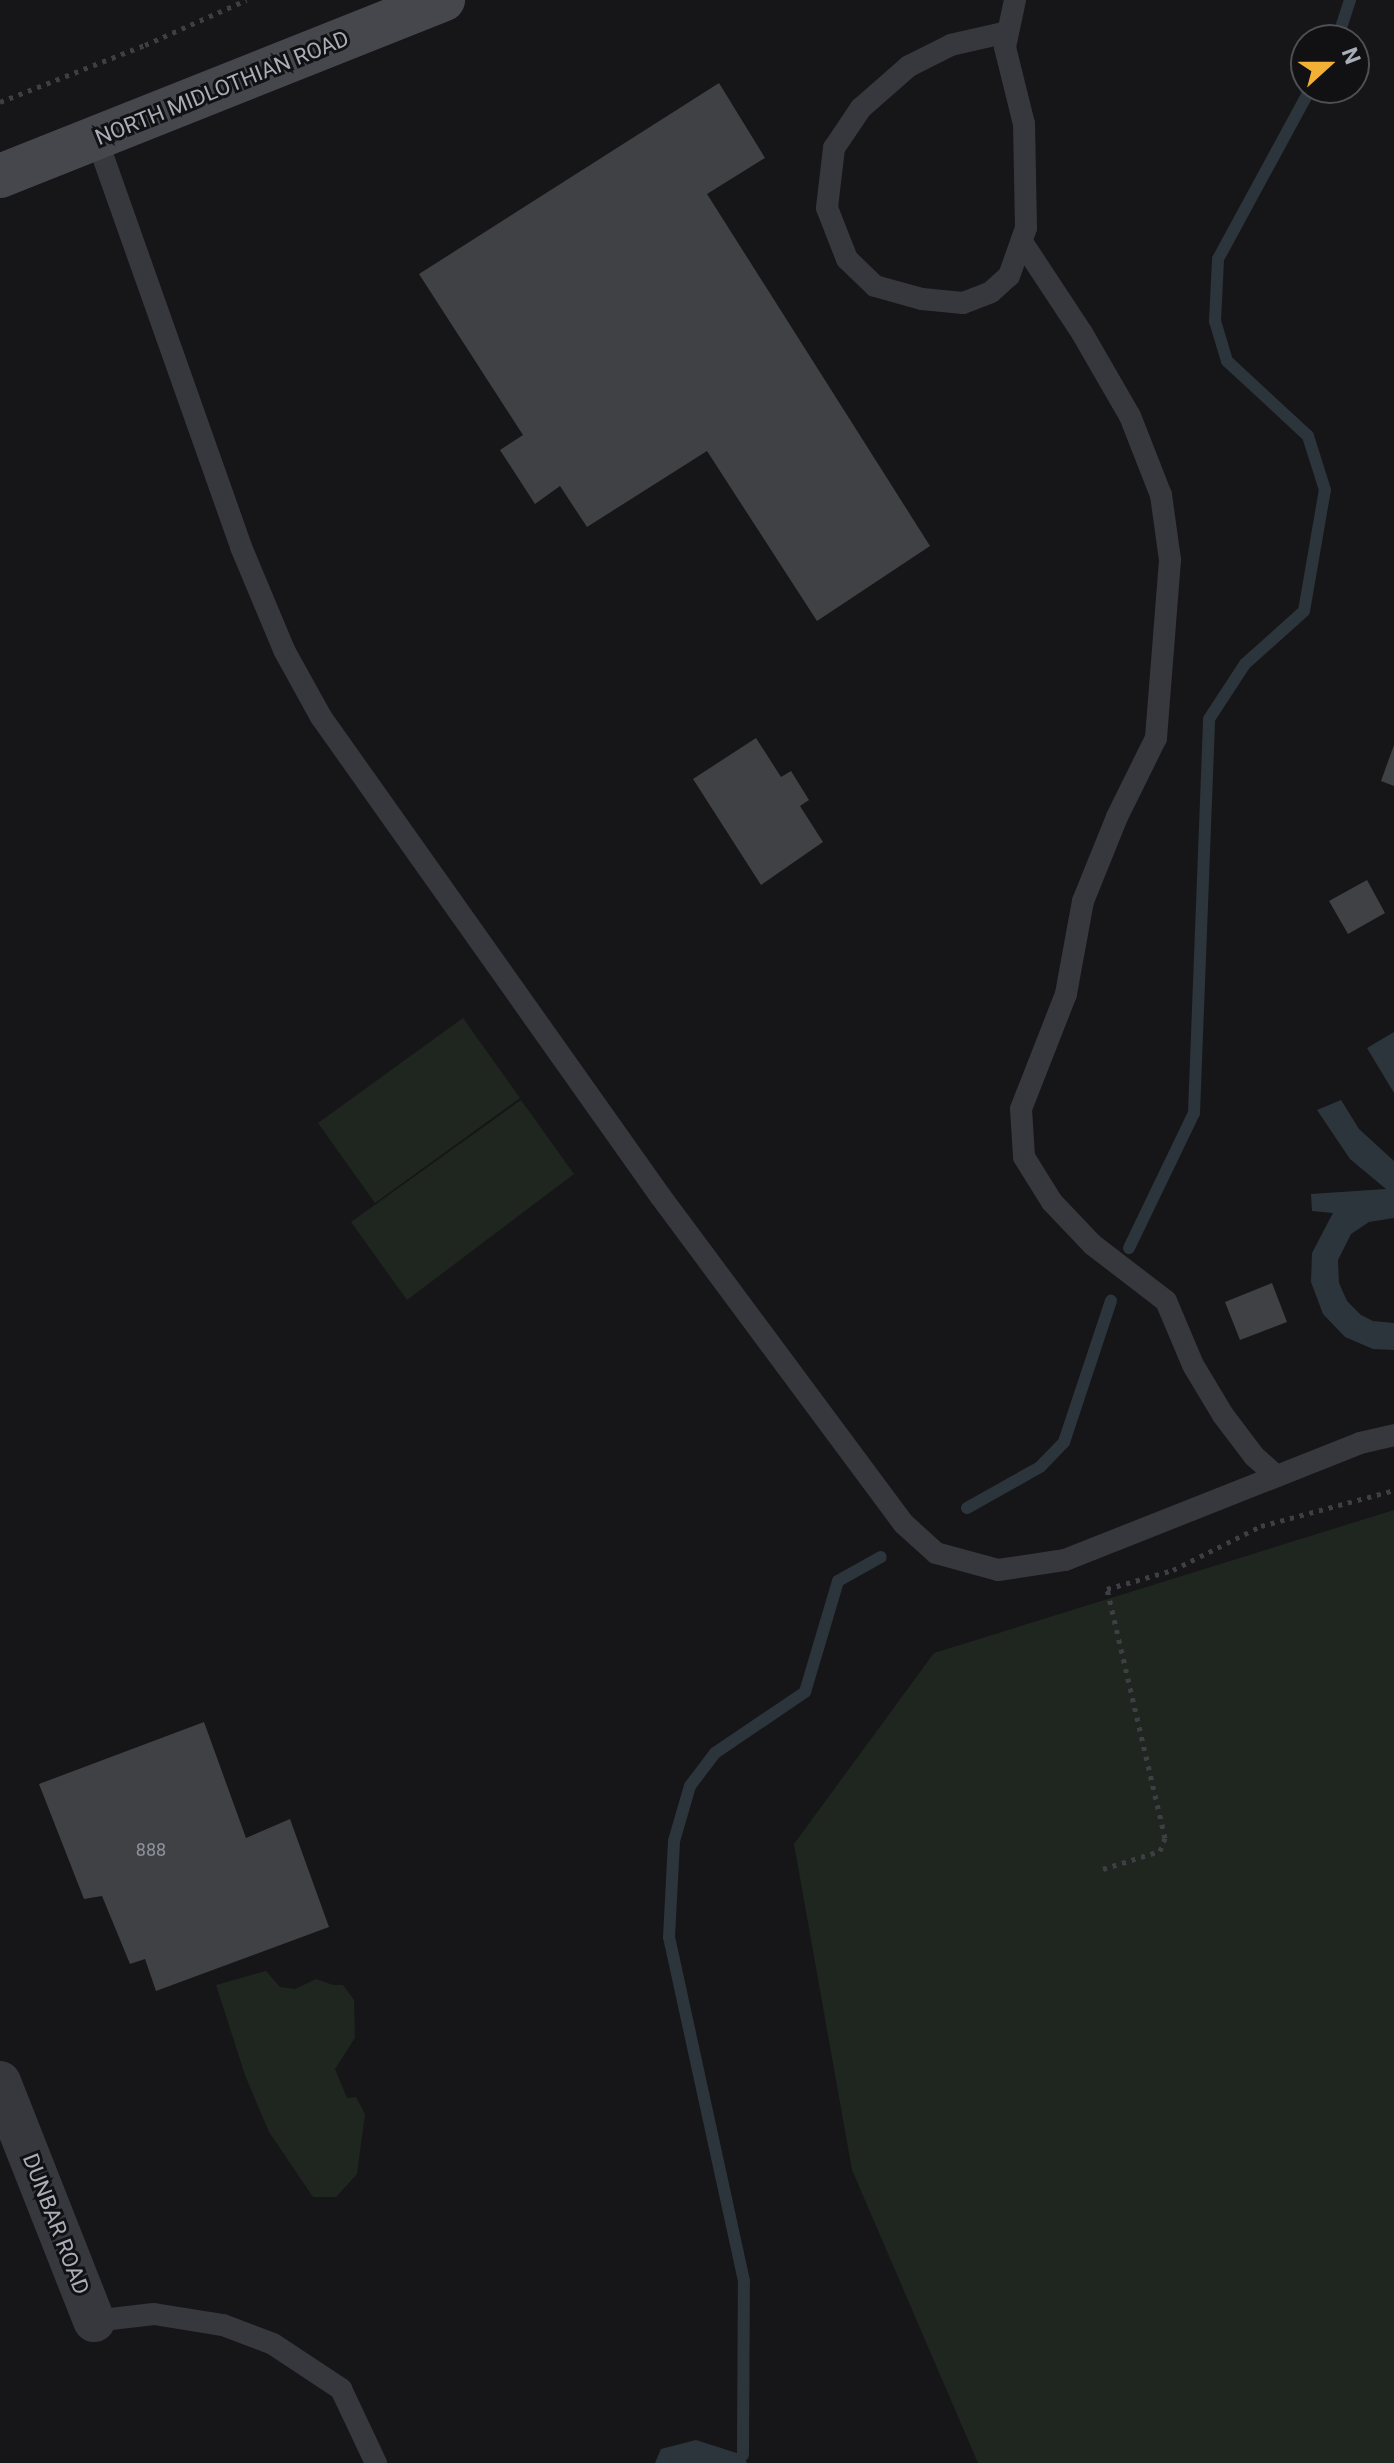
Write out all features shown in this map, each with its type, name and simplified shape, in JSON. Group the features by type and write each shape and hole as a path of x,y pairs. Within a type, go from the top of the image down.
{"main road":[{"name":"NORTH MIDLOTHIAN ROAD","path":"0,176 396,8 443,0"}],"street":[{"name":"DUNBAR ROAD","path":"0,2082 94,2321"}],"lane":[{"path":"1008,32 951,45 909,66 861,108 834,148 827,208 847,259 875,286 922,299 963,303 991,292 1009,276 1026,228 1024,124 1005,47 1015,0"},
{"path":"96,137 241,547 284,650 321,717 661,1197 904,1524 936,1553 998,1570 1065,1560 1360,1443 1394,1435"},
{"path":"1022,242 1082,333 1130,416 1161,495 1170,560 1156,738 1117,817 1083,901 1066,994 1021,1109 1024,1157 1052,1202 1093,1245 1166,1301 1193,1365 1223,1415 1254,1456 1276,1476"},
{"path":"94,2321 154,2314 223,2325 273,2344 341,2389 376,2463"}],"path":[{"path":"0,102 145,45 246,0"},
{"path":"1103,1869 1160,1851 1165,1838 1107,1589 1173,1570 1261,1526 1394,1490"}],"shaded area":[{"path":"463,1018 520,1098 375,1203 318,1123"},
{"path":"1394,1032 1394,1093 1367,1048"},
{"path":"521,1100 574,1174 407,1300 351,1222"},
{"path":"1341,1100 1359,1129 1394,1161 1394,1218 1369,1222 1351,1234 1338,1260 1339,1283 1347,1301 1361,1315 1373,1321 1394,1323 1394,1350 1373,1349 1345,1337 1323,1314 1311,1282 1312,1253 1333,1213 1312,1211 1311,1194 1386,1189 1350,1159 1317,1110"},
{"path":"1394,1510 1394,2463 978,2463 852,2170 794,1844 934,1653"},
{"path":"266,1971 280,1987 295,1989 316,1979 343,1985 354,2000 355,2038 335,2069 347,2098 356,2097 365,2114 357,2174 336,2197 313,2197 269,2132 245,2075 216,1985"},
{"path":"696,2440 743,2455 747,2463 655,2463 661,2449"}],"building":[{"path":"719,83 765,158 707,194 930,546 817,621 707,451 587,527 560,486 535,504 500,450 523,435 419,274"},
{"path":"756,738 781,777 791,771 809,800 800,806 823,842 761,885 693,779"},
{"path":"1394,745 1394,786 1381,781"},
{"path":"1367,880 1385,913 1348,934 1329,901"},
{"path":"1272,1283 1287,1322 1240,1340 1225,1302"},
{"path":"204,1722 246,1838 290,1819 329,1927 156,1991 145,1959 130,1964 102,1896 84,1899 39,1784"}],"waterway":[{"path":"1342,24 1350,0"},
{"path":"1129,1248 1194,1113 1209,719 1245,664 1304,611 1325,490 1308,436 1227,361 1215,321 1218,259 1302,104"},
{"path":"967,1508 1040,1467 1064,1442 1111,1301"},
{"path":"743,2455 744,2281 669,1937 674,1841 690,1786 715,1753 805,1692 838,1581 881,1557"}]}
